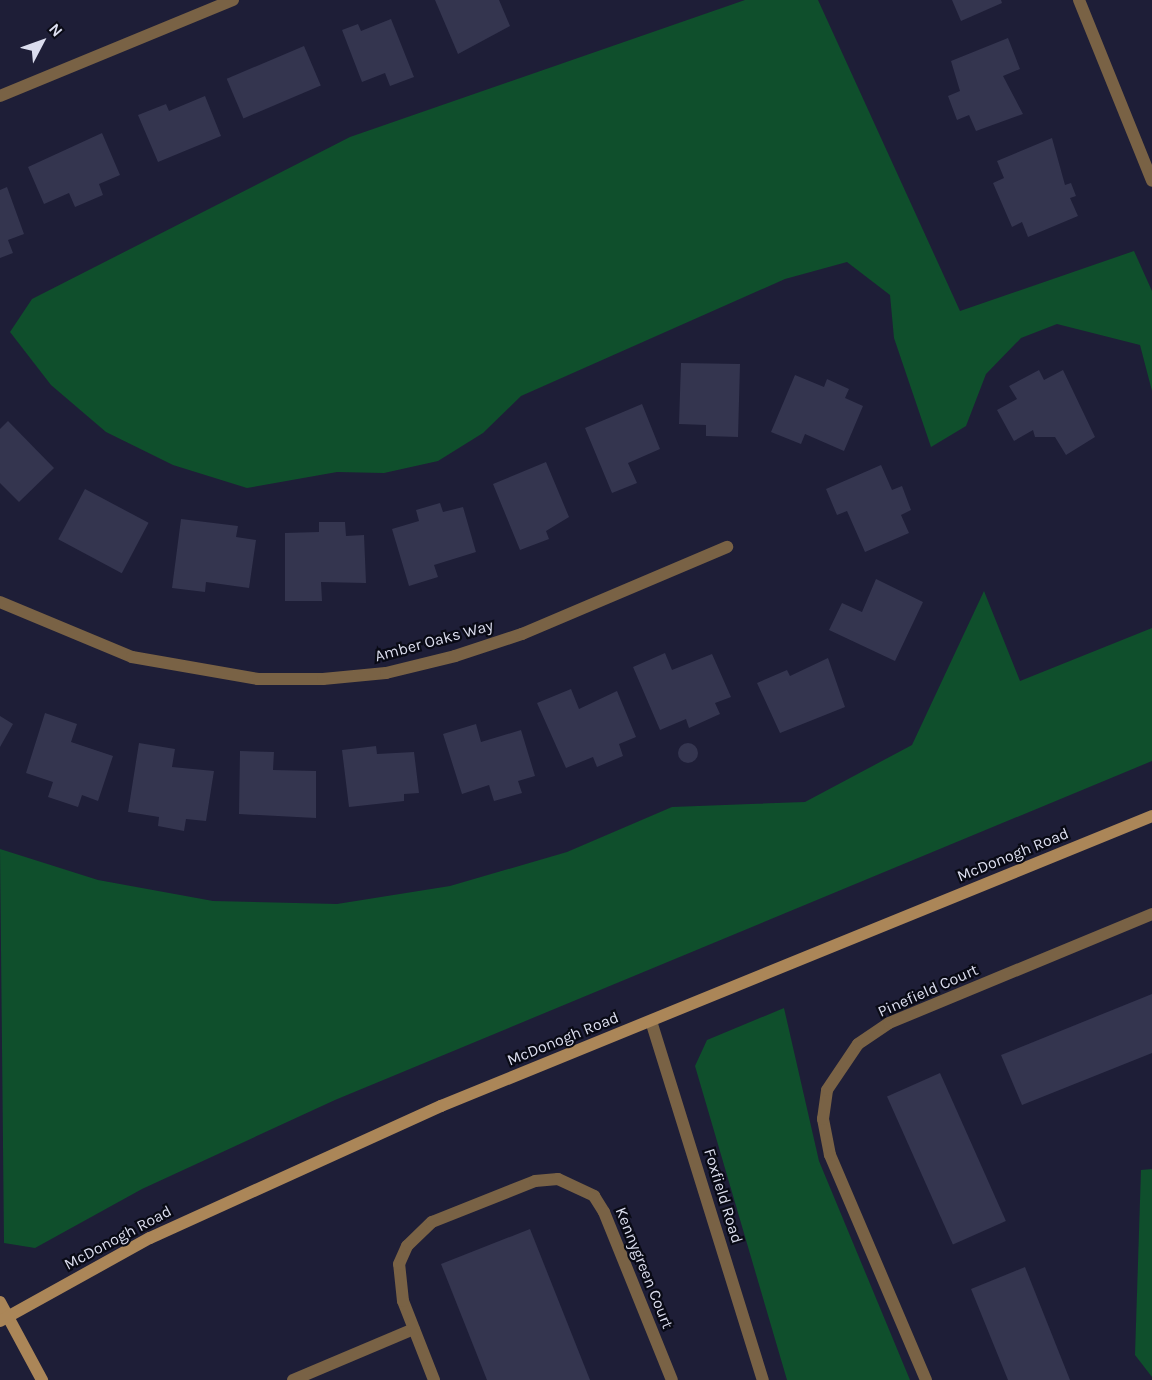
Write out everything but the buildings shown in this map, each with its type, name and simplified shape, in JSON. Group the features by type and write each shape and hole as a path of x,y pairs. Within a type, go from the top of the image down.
{"main road":[{"name":"McDonogh Road","path":"4,1318 254,1188 651,1021 1152,816"},
{"path":"0,1302 4,1318 42,1380"}],"street":[{"path":"0,96 233,0"},
{"path":"1078,0 1152,181"},
{"name":"Amber Oaks Way","path":"0,602 132,657 258,679 323,680 386,673 466,652 727,547"},
{"name":"Pinefield Court","path":"926,1380 830,1155 823,1119 827,1090 858,1044 889,1023 1152,914"},
{"name":"Foxfield Road","path":"651,1021 763,1380"},
{"name":"Kennygreen Court","path":"434,1380 403,1300 399,1264 418,1232 536,1181 558,1179 594,1196 604,1212 672,1380"},
{"path":"293,1380 414,1329"}],"green space":[{"path":"745,0 818,0 960,311 1134,251 1152,291 1152,391 1140,345 1057,324 1021,338 986,374 966,426 931,447 894,338 890,295 847,262 785,279 521,396 483,433 438,461 384,473 337,472 247,488 173,465 106,432 51,385 10,332 32,299 350,137"},
{"path":"984,591 1020,681 1152,628 1152,761 335,1100 142,1189 35,1248 4,1243 0,849 98,880 213,901 337,904 450,886 567,852 672,807 805,802 912,745"},
{"path":"784,1008 819,1161 910,1380 787,1380 695,1066 707,1040"},
{"path":"1152,1169 1152,1377 1135,1355 1141,1170"}]}
